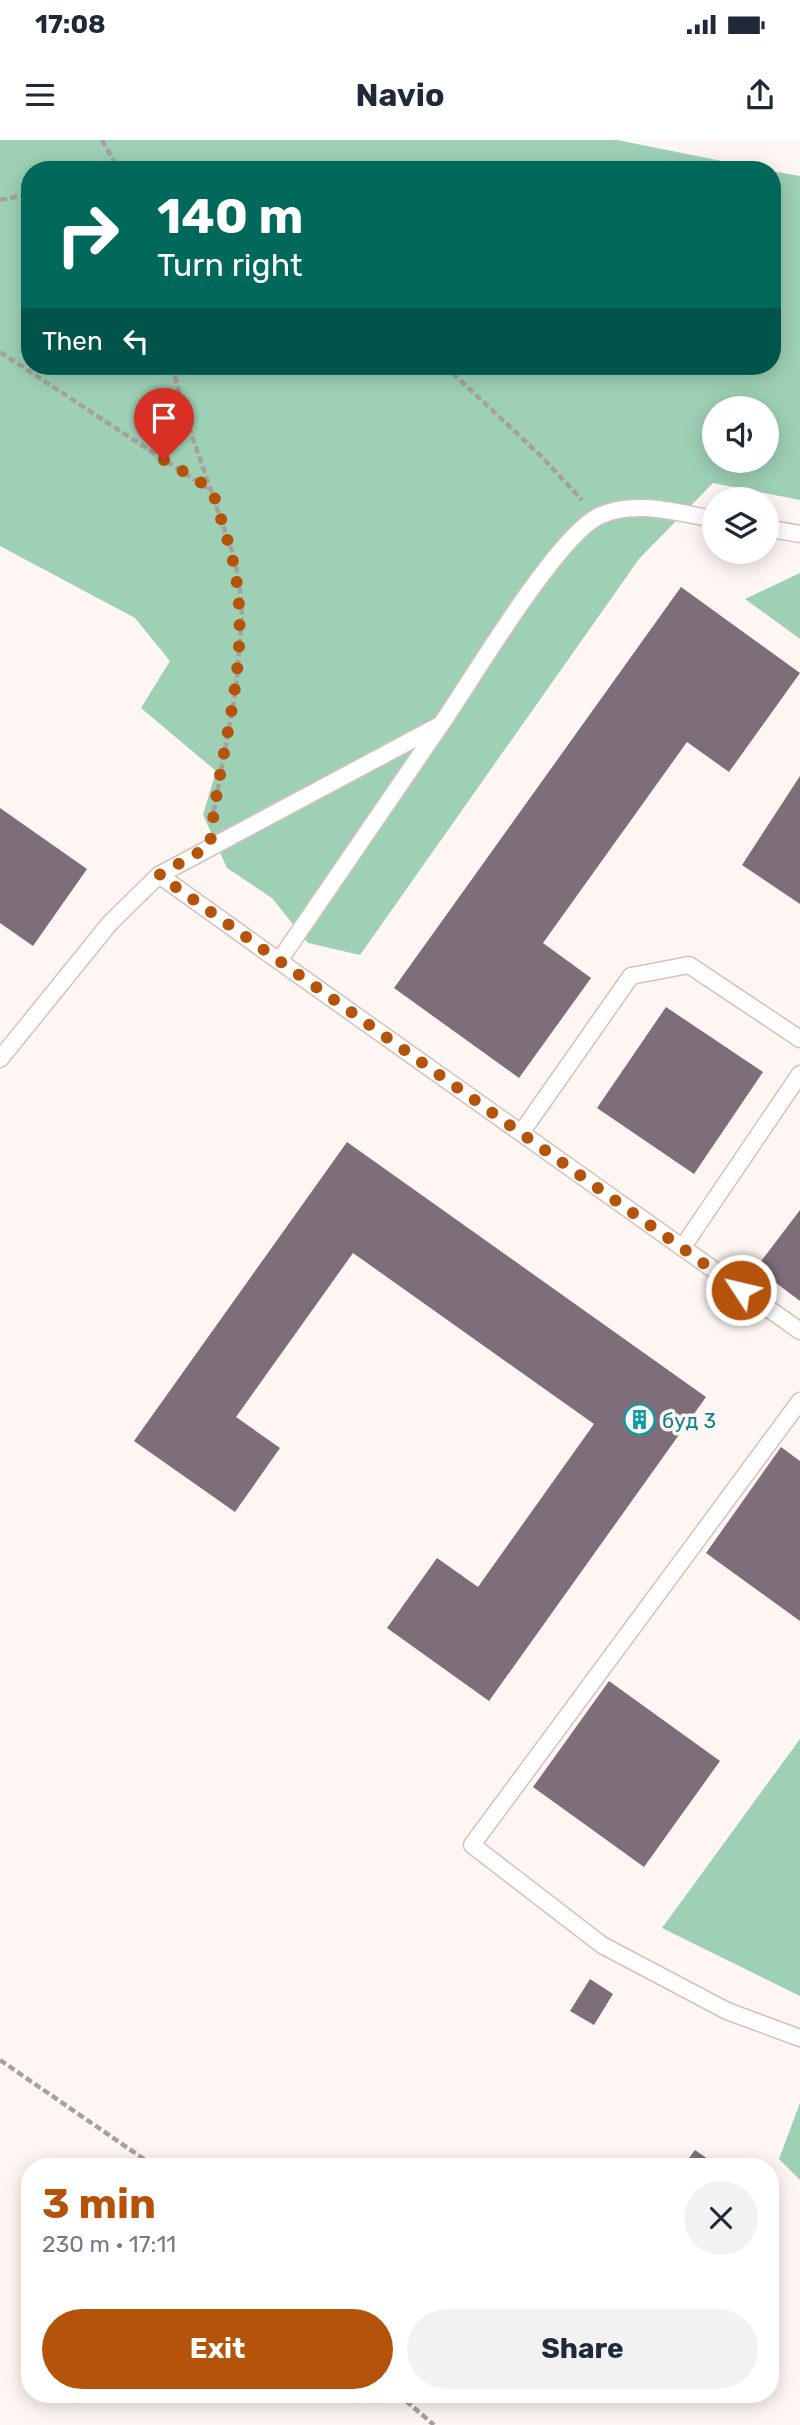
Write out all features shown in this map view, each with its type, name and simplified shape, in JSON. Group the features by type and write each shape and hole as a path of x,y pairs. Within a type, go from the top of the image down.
{"lane":[{"path":"279,961 545,573 581,529 597,517 636,507 702,517"},
{"path":"779,530 800,534"},
{"path":"0,1059 101,933 159,875 442,724"},
{"path":"159,875 800,1331"},
{"path":"521,1133 631,976 689,965 800,1039"},
{"path":"682,1248 800,1074"},
{"path":"800,1401 472,1845 602,1945 727,2011 800,2038"}],"path":[{"path":"102,140 114,161"},
{"path":"0,200 21,196"},
{"path":"0,352 21,366"},
{"path":"35,375 210,490"},
{"path":"175,375 235,560 242,615 236,689 217,788 210,846"},
{"path":"455,375 541,456 597,517"},
{"path":"0,2060 142,2158"},
{"path":"408,2403 434,2425"}],"green space":[{"path":"0,140 617,140 722,161 21,161 21,375 781,375 781,173 800,176 800,500 779,496 779,487 733,487 713,483 709,487 702,487 702,494 639,559 360,955 308,943 272,898 227,868 203,815 216,771 141,708 170,661 135,618 0,546"},
{"path":"800,573 800,639 745,599"},
{"path":"800,1739 800,1996 662,1928"},
{"path":"800,2103 800,2180 779,2159"}],"building":[{"path":"681,587 800,673 729,772 687,742 543,943 591,978 519,1078 394,988"},
{"path":"800,776 800,904 742,865"},
{"path":"0,808 87,869 33,946 0,923"},
{"path":"666,1007 763,1072 694,1174 597,1108"},
{"name":"буд 3","path":"347,1142 706,1397 489,1701 387,1628 437,1558 478,1587 594,1424 353,1253 236,1417 280,1448 235,1512 134,1441"},
{"path":"800,1210 800,1301 756,1268"},
{"path":"781,1447 800,1461 800,1621 706,1553"},
{"path":"609,1681 720,1761 644,1867 533,1787"},
{"path":"590,1979 613,1994 594,2025 570,2011"},
{"path":"695,2150 706,2158 689,2158"}],"place":[{"name":"буд 3","path":"639,1420"}],"route":[{"path":"164,460 210,490 235,560 242,615 236,689 212,815 210,846 159,875 741,1290"}]}
